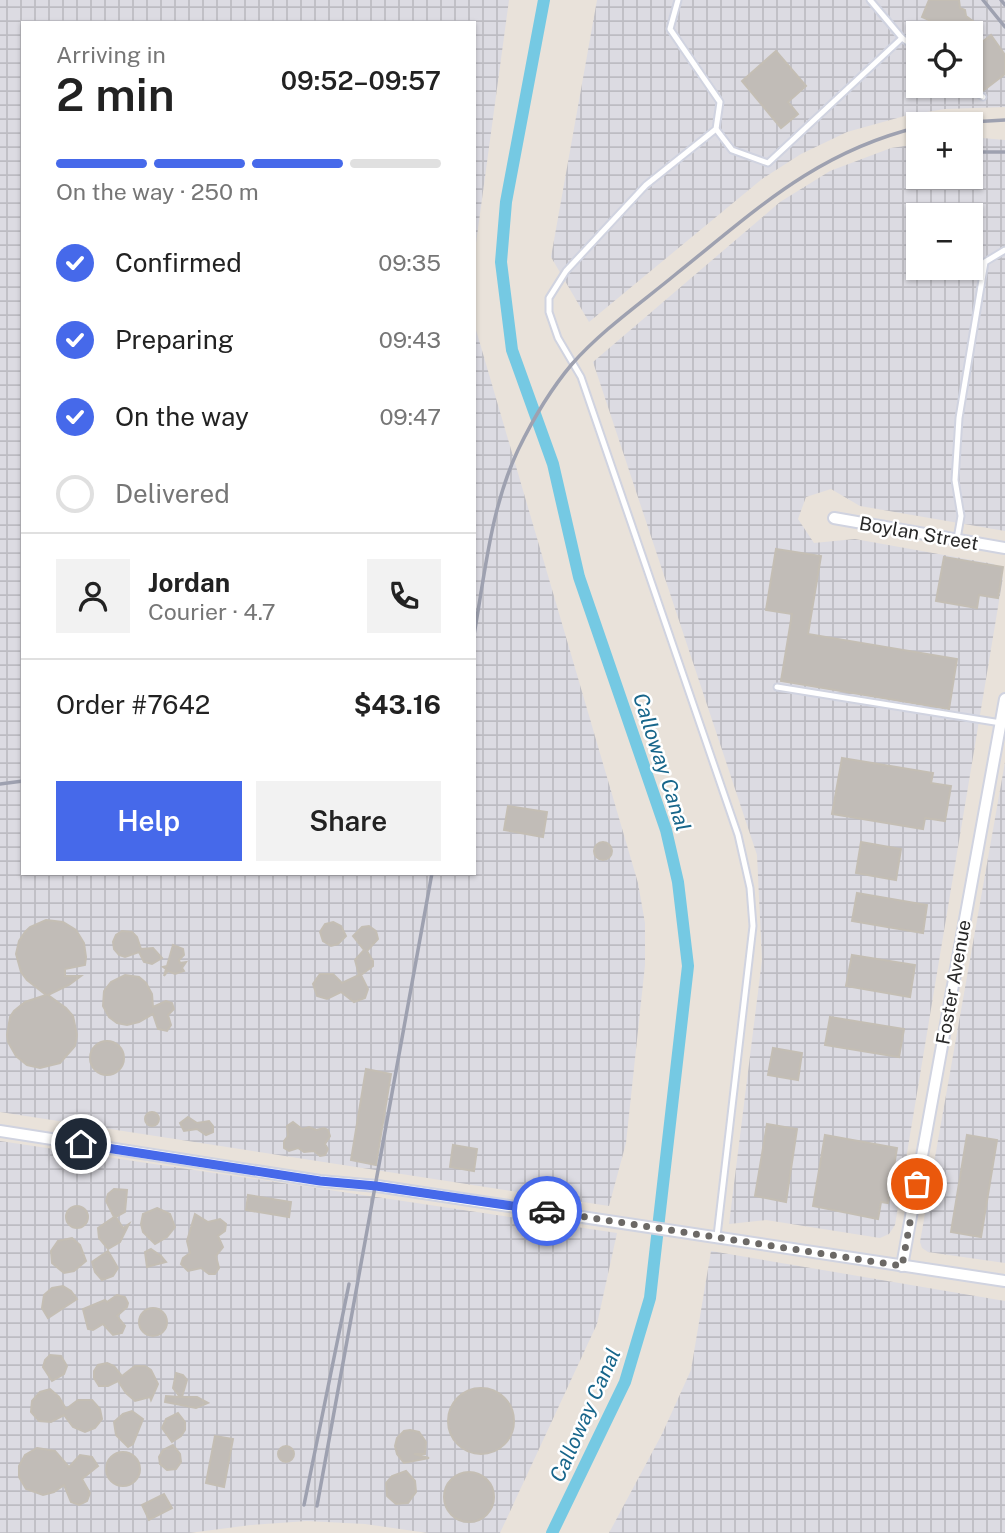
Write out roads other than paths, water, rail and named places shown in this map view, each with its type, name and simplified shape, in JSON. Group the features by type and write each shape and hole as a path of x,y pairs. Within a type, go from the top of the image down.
{"street":[{"name":"Boylan Street","path":"834,518 1005,548"},
{"name":"Foster Avenue","path":"902,1266 1000,749 1000,723 1005,699"},
{"path":"0,1131 320,1181 376,1186 1005,1281"}],"lane":[{"path":"678,0 670,29 720,102 716,129 646,185 593,240 566,271 549,298 549,312 558,338 581,377 738,835 750,888 753,926 717,1236"},
{"path":"870,0 906,41"},
{"path":"716,129 732,150 768,163 902,38"},
{"path":"957,540 961,516 955,480 959,418 985,262 1005,250"},
{"path":"777,687 1000,723"}],"waterway":[{"name":"Calloway Canal","path":"544,0 506,202 501,262 512,350 553,464 579,577 666,830 678,882 688,966 650,1298 625,1382 552,1533"}],"railway":[{"path":"983,0 1005,27"},
{"path":"1001,0 1005,5"},
{"path":"983,121 1005,120"},
{"path":"476,623 495,517 509,472 536,416 572,364 622,317 789,186 849,152 906,131"},
{"path":"983,152 1005,152"},
{"path":"0,784 21,781"},
{"path":"317,1506 432,875"},
{"path":"304,1505 349,1284"}]}
